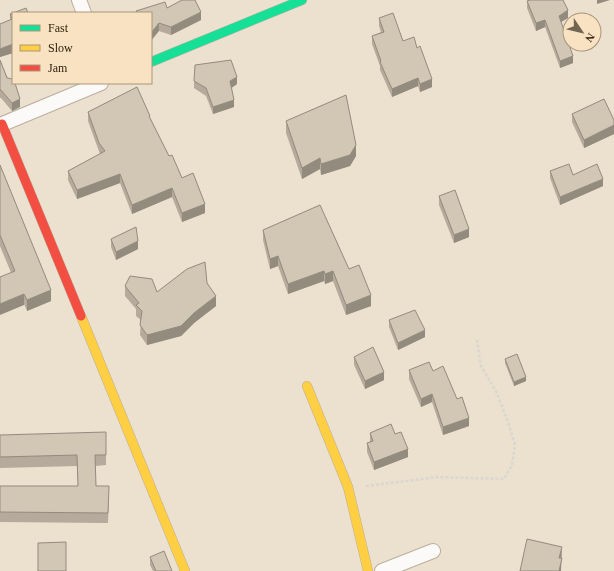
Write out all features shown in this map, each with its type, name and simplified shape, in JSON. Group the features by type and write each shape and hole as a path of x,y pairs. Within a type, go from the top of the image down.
{"street":[{"path":"79,0 84,12"},
{"path":"152,62 302,0"},
{"path":"99,84 1,124 184,571"},
{"path":"307,386 348,487 368,571"},
{"path":"382,571 433,551"}],"path":[{"path":"348,487 438,477 504,479 512,465 515,445 497,393 481,366 477,340"}],"building":[{"path":"182,0 195,0 201,12 171,27 159,23 152,32 152,12 136,11 165,2 167,8"},
{"path":"563,0 568,10 562,12 559,16 562,25 562,52 572,52 573,56 560,61 545,20 536,23 527,1"},
{"path":"26,8 28,12 16,12"},
{"path":"393,13 403,41 414,37 417,48 420,46 432,79 420,84 418,78 392,89 380,62 381,61 372,36 384,32 379,18"},
{"path":"12,19 12,44 0,49 0,24"},
{"path":"0,60 7,78 12,79 12,84 15,84 20,99 12,103 0,90"},
{"path":"231,60 237,77 230,81 234,100 213,107 206,88 194,81 195,65"},
{"path":"137,87 149,116 169,156 172,155 182,178 193,173 205,204 182,213 172,188 132,205 120,174 77,190 68,171 105,151 99,143 88,112"},
{"path":"346,95 356,145 350,155 321,164 320,158 302,168 286,121"},
{"path":"604,99 614,120 614,125 584,140 572,114"},
{"path":"569,164 573,175 597,164 603,179 560,197 550,171"},
{"path":"0,165 51,290 27,300 24,294 0,304 0,277 15,271 0,235"},
{"path":"455,190 469,229 454,235 439,196"},
{"path":"320,205 349,269 359,265 371,295 346,305 333,271 325,274 324,271 288,284 278,256 270,259 263,230"},
{"path":"136,227 138,241 116,252 111,239"},
{"path":"205,262 207,283 216,296 194,313 181,326 147,335 140,325 142,311 136,305 139,303 125,286 130,276 152,279 157,292 187,269"},
{"path":"415,310 425,330 398,343 389,320"},
{"path":"373,347 384,372 365,381 354,357"},
{"path":"517,354 526,377 514,382 505,359"},
{"path":"429,362 433,371 443,366 457,399 462,397 469,418 443,427 432,394 421,399 409,370"},
{"path":"391,424 395,434 401,432 408,449 374,462 367,443 373,441 370,433"},
{"path":"106,432 106,455 95,455 96,486 109,486 108,513 0,512 0,486 78,486 77,455 0,457 0,435"},
{"path":"527,539 562,547 559,558 562,558 559,571 520,571"},
{"path":"66,542 66,571 38,571 38,543"},
{"path":"164,551 172,571 156,571 150,557"}],"traffic: fast":[{"path":"152,62 302,0"}],"traffic: slow":[{"path":"81,316 185,571"},
{"path":"307,386 348,487 368,571"}],"traffic: jam":[{"path":"2,124 81,316"}]}
